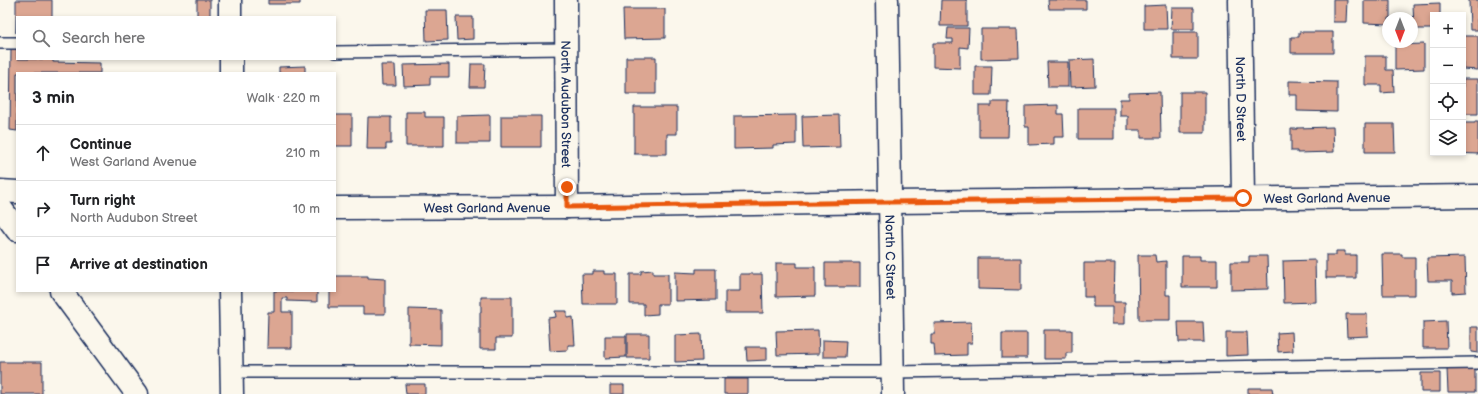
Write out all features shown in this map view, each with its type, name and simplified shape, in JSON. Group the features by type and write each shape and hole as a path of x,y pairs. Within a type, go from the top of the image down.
{"street":[{"path":"230,0 230,16"},
{"name":"North Audubon Street","path":"566,0 567,207"},
{"name":"North C Street","path":"887,0 893,394"},
{"name":"North D Street","path":"1240,0 1243,198"},
{"path":"231,60 231,72"},
{"path":"0,191 16,192"},
{"name":"West Garland Avenue","path":"336,208 567,207 1478,196"},
{"path":"0,207 16,229"},
{"path":"63,292 137,394"},
{"path":"230,292 232,394"}],"lane":[{"path":"0,43 16,43"},
{"path":"336,52 567,49"},
{"path":"231,372 893,372 1478,363"}],"building":[{"path":"16,0 52,0 52,16 16,16"},
{"path":"197,0 210,0 210,16 197,16"},
{"path":"268,0 300,0 300,4 268,4"},
{"path":"941,0 967,0 967,26 940,26"},
{"path":"1048,0 1086,0 1086,9 1049,9"},
{"path":"1333,0 1347,0 1346,22 1333,22"},
{"path":"1364,0 1390,0 1390,12 1382,12 1382,24 1364,23"},
{"path":"1469,0 1478,0 1478,30 1470,30"},
{"path":"1440,3 1440,12 1430,12 1430,29 1418,29 1418,12 1413,12 1413,4"},
{"path":"1166,5 1167,29 1144,29 1144,6"},
{"path":"1172,8 1194,8 1194,29 1171,29"},
{"path":"623,9 665,9 665,38 624,39"},
{"path":"425,10 447,10 448,40 426,41"},
{"path":"456,17 473,17 473,39 457,40"},
{"path":"948,28 969,28 968,48 960,47 960,68 933,67 933,43 953,43 953,39 947,39"},
{"path":"981,29 1018,29 1019,58 981,59"},
{"path":"1173,32 1198,32 1198,59 1173,59"},
{"path":"1299,32 1333,32 1333,53 1291,53 1291,37 1299,37"},
{"path":"1466,36 1478,36 1478,70 1466,69"},
{"path":"1418,44 1424,44 1424,69 1395,70 1395,48 1418,48"},
{"path":"11,49 16,49 16,60 53,60 53,62 100,63 100,72 16,72 16,131 10,130"},
{"path":"1365,56 1386,56 1386,70 1393,70 1394,92 1381,93 1381,85 1365,85"},
{"path":"626,57 656,57 656,94 626,94"},
{"path":"1094,59 1095,86 1070,87 1069,60"},
{"path":"1047,62 1068,62 1068,87 1048,87"},
{"path":"449,64 449,77 430,77 430,85 404,86 403,65"},
{"path":"471,64 485,64 484,87 470,87"},
{"path":"381,65 395,65 396,85 382,85"},
{"path":"305,66 305,72 279,72 279,67"},
{"path":"975,66 992,66 991,95 975,95"},
{"path":"1466,79 1478,79 1478,114 1466,114"},
{"path":"1289,81 1337,82 1337,112 1297,111 1297,95 1289,95"},
{"path":"1160,92 1161,138 1141,138 1141,130 1128,130 1128,116 1120,116 1120,99 1129,99 1129,93"},
{"path":"1180,92 1205,92 1205,133 1180,133"},
{"path":"992,102 1009,102 1008,137 979,137 979,106 992,106"},
{"path":"1058,105 1058,114 1063,114 1064,137 1054,137 1054,144 1029,145 1029,127 1025,127 1025,106"},
{"path":"634,107 677,107 677,134 667,134 667,154 634,154"},
{"path":"1078,108 1114,108 1114,139 1078,139"},
{"path":"406,112 425,112 425,117 444,117 444,146 406,146"},
{"path":"336,115 352,115 352,146 336,146"},
{"path":"490,115 490,143 457,143 457,116"},
{"path":"796,115 796,144 773,145 773,148 734,149 734,116"},
{"path":"839,115 840,147 803,148 802,116"},
{"path":"501,116 541,116 541,147 501,147"},
{"path":"368,117 391,117 391,144 386,144 386,149 367,149"},
{"path":"1475,121 1478,121 1478,154 1466,153 1466,123 1475,123"},
{"path":"1365,124 1394,124 1395,152 1365,152"},
{"path":"1333,127 1334,152 1297,153 1297,151 1291,151 1291,129"},
{"path":"1336,251 1345,251 1345,255 1356,255 1356,278 1326,278 1326,255 1336,255"},
{"path":"1382,254 1402,254 1402,257 1415,257 1415,295 1383,295"},
{"path":"1138,255 1155,255 1156,262 1166,261 1166,295 1170,295 1170,320 1139,320"},
{"path":"1182,256 1200,256 1200,260 1217,260 1217,287 1182,287"},
{"path":"1249,256 1267,256 1268,289 1231,290 1231,262 1249,262"},
{"path":"1465,257 1466,292 1452,293 1452,281 1428,281 1427,258"},
{"path":"978,258 1021,258 1021,290 978,289"},
{"path":"1315,260 1316,302 1284,303 1283,261"},
{"path":"776,263 797,263 797,267 815,267 815,296 776,297"},
{"path":"825,263 860,263 860,287 825,287"},
{"path":"1084,263 1115,263 1114,302 1125,302 1125,324 1112,324 1112,307 1093,307 1093,297 1084,297"},
{"path":"696,269 716,269 716,300 675,301 675,272 696,273"},
{"path":"653,270 653,274 668,274 668,304 658,304 658,314 644,315 644,304 630,304 630,274 641,274 641,271"},
{"path":"593,271 604,271 604,274 617,274 617,304 583,304 582,274 593,274"},
{"path":"740,274 762,274 763,313 725,313 725,291 740,291"},
{"path":"336,276 368,276 368,278 385,279 385,314 363,314 363,307 329,307 329,292 336,292"},
{"path":"274,292 317,292 317,302 287,301 287,298 282,298 282,312 292,312 292,348 267,348 268,312 274,312"},
{"path":"481,297 512,297 512,338 496,338 496,349 480,349"},
{"path":"409,309 441,310 441,345 409,344"},
{"path":"555,311 567,311 567,318 573,317 575,345 568,345 568,350 550,351 548,318 556,317"},
{"path":"1346,314 1367,314 1368,336 1347,337"},
{"path":"1446,321 1447,348 1423,348 1423,322"},
{"path":"971,322 972,343 967,343 967,355 935,356 934,344 931,344 931,334 935,334 934,323"},
{"path":"1178,322 1203,322 1204,342 1179,342"},
{"path":"1471,327 1478,327 1478,353 1471,352"},
{"path":"818,330 819,354 777,355 776,331"},
{"path":"1044,330 1072,330 1072,353 1066,353 1066,359 1044,359"},
{"path":"1226,332 1247,332 1248,355 1226,356"},
{"path":"1292,332 1293,351 1278,352 1277,333"},
{"path":"1002,333 1027,333 1027,358 1002,358"},
{"path":"627,334 649,334 649,358 627,358"},
{"path":"701,334 702,361 675,362 675,335"},
{"path":"605,336 626,336 626,357 605,358"},
{"path":"823,340 846,341 845,357 823,357"},
{"path":"746,347 767,347 767,360 747,361"},
{"path":"0,362 42,362 42,394 0,394"},
{"path":"1475,368 1475,392 1448,392 1447,369"},
{"path":"1421,373 1440,373 1440,392 1421,392"},
{"path":"724,379 748,379 748,394 724,394"},
{"path":"405,384 425,384 425,394 406,394"},
{"path":"610,385 624,385 624,394 610,394"},
{"path":"1248,388 1272,388 1273,394 1248,394"}],"route":[{"path":"567,187 567,207 1243,198"}]}
